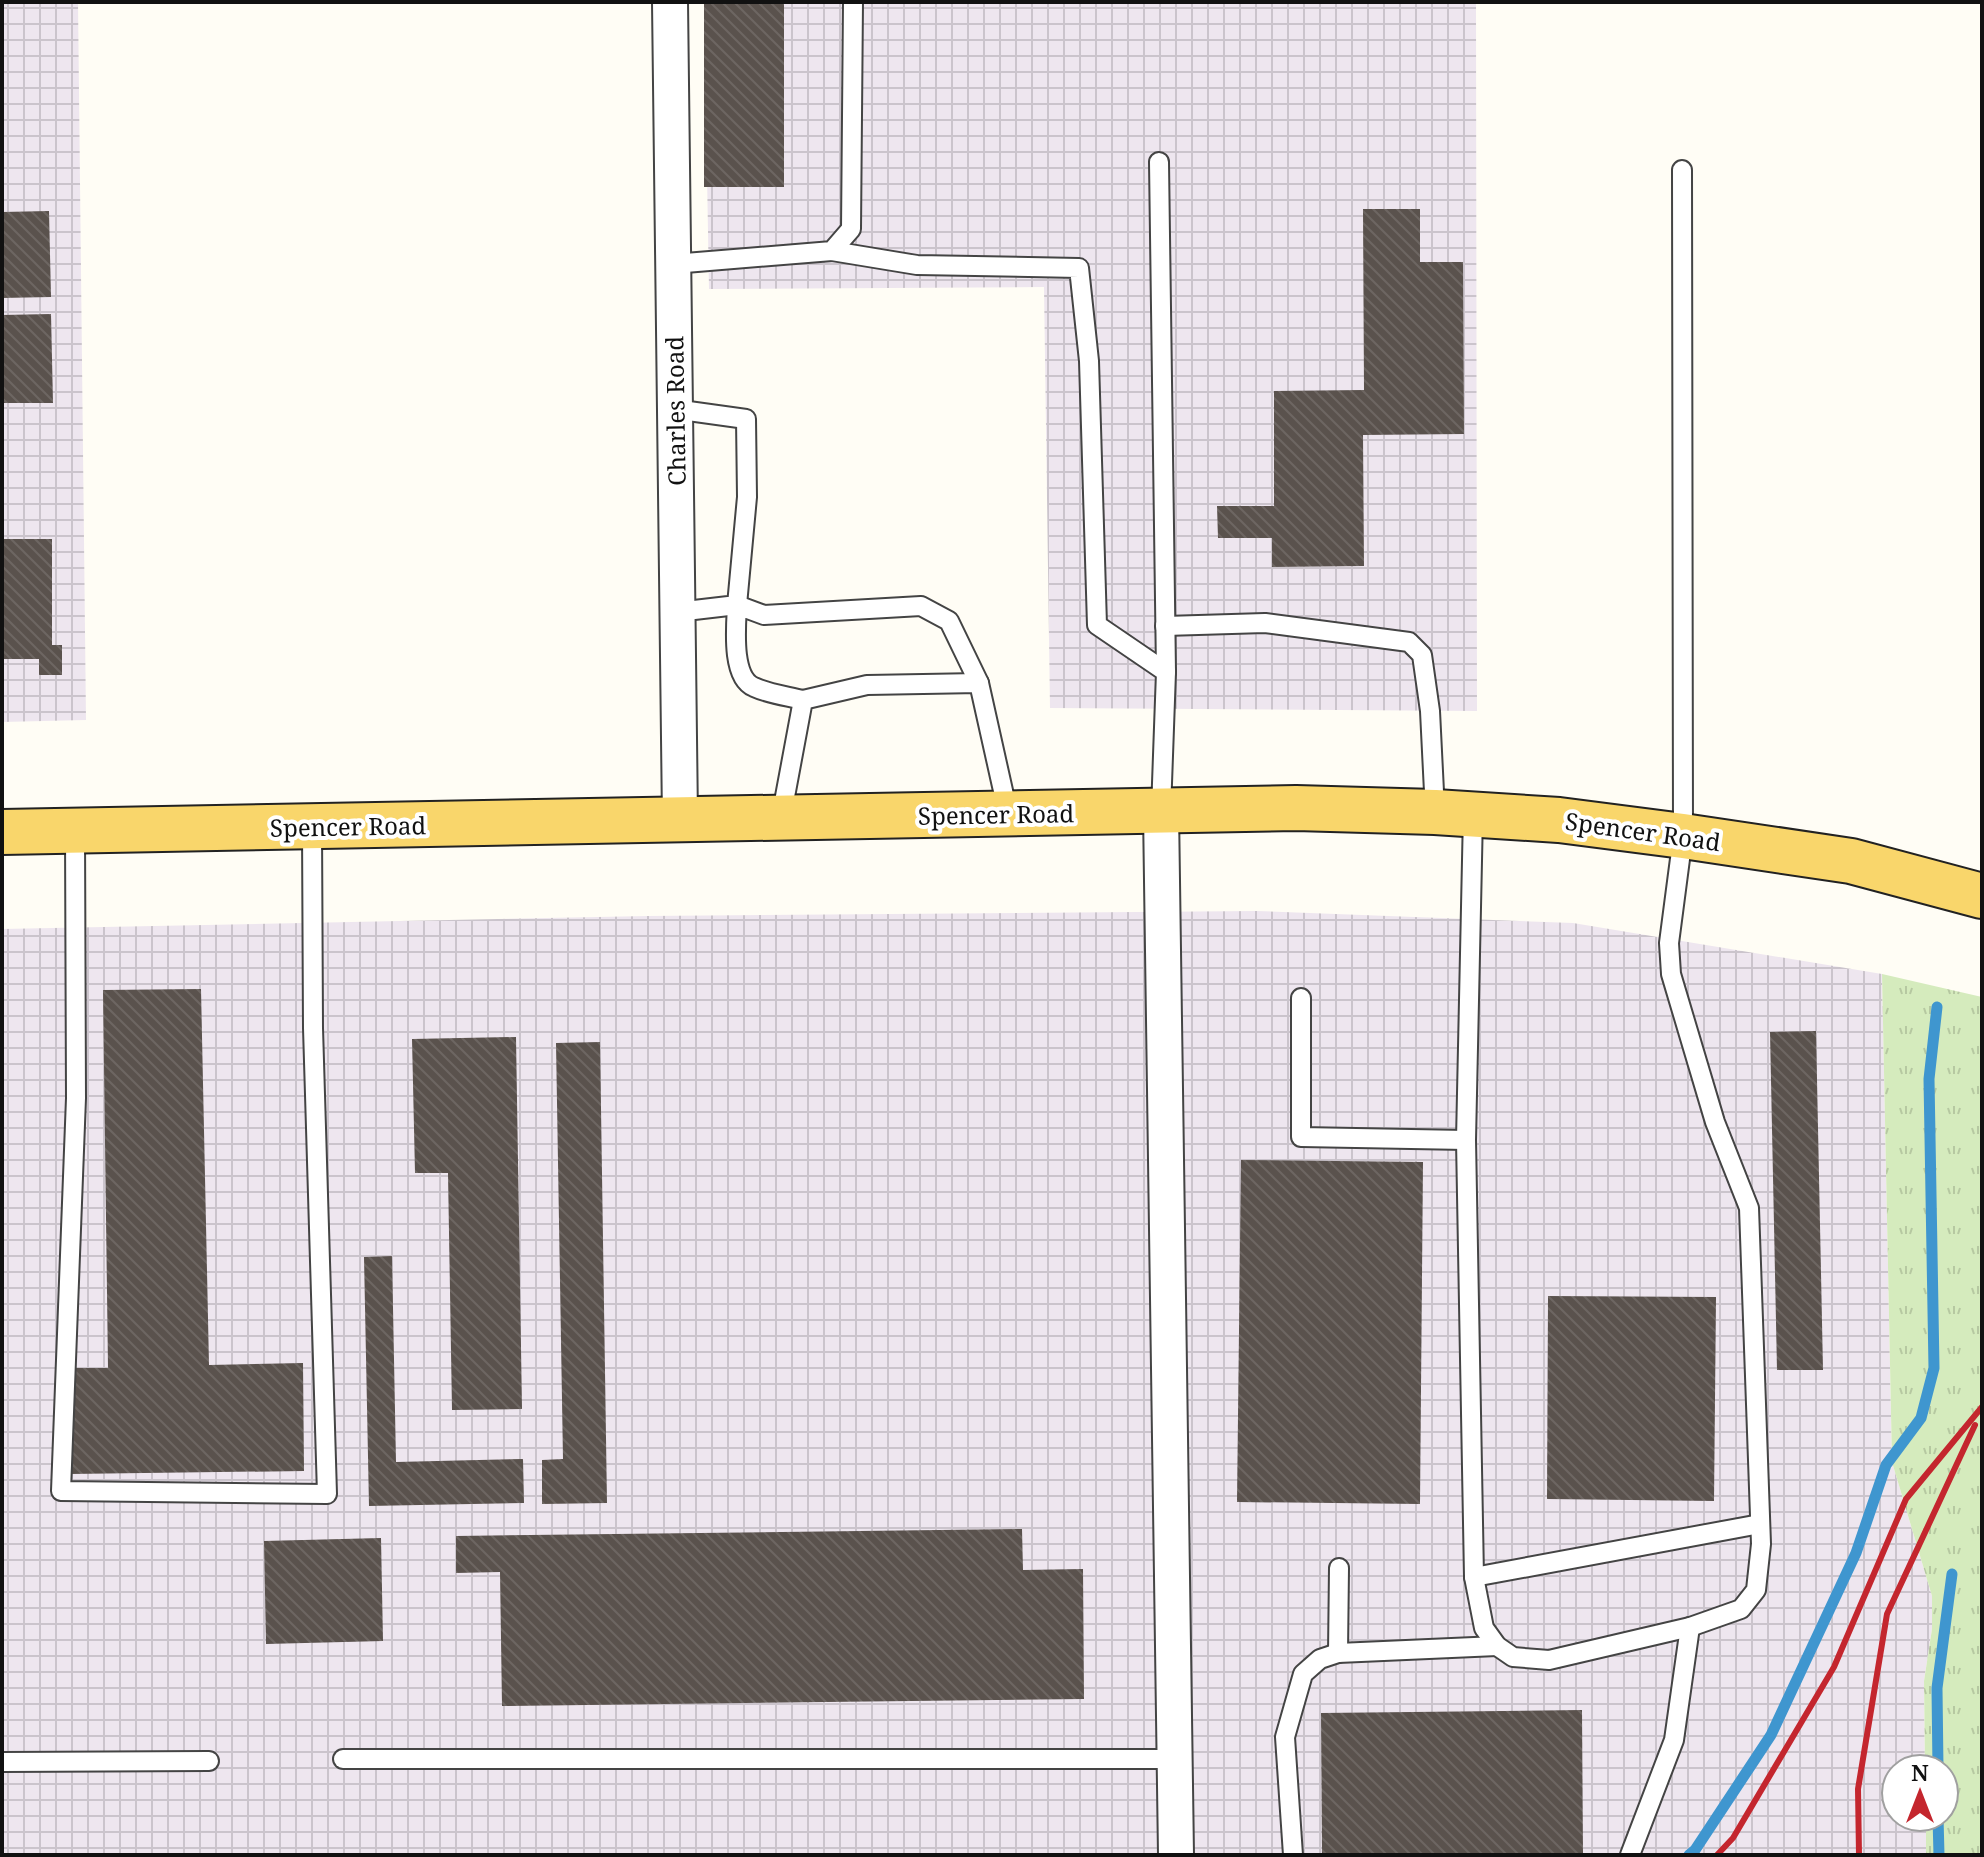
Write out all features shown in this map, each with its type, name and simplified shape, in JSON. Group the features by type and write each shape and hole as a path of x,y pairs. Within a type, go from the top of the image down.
{"main road":[{"name":"Spencer Road","path":"2,832 1296,808 1454,813 1559,820 1851,861 1982,896"}],"street":[{"name":"Charles Road","path":"670,2 680,819"},
{"path":"1161,811 1176,1855"}],"lane":[{"path":"832,251 851,229 853,2"},
{"path":"1159,162 1166,672 1161,811"},
{"path":"1165,626 1265,623 1409,642 1422,655 1430,711 1454,813 1466,1140 1474,1577 1484,1628 1497,1646 1513,1657 1549,1660 1690,1627 1741,1609 1756,1590 1761,1544 1749,1208 1715,1122 1671,974 1669,943 1683,836 1682,170"},
{"path":"673,264 832,251 917,265 1079,268 1089,361 1097,625 1166,672"},
{"path":"674,409 746,419 747,497 735,639 740,672 751,687 803,700 867,685 979,683"},
{"path":"677,612 737,605 764,615 921,606 949,621 979,683 1008,813"},
{"path":"781,818 803,700"},
{"path":"75,831 76,1098 61,1491 327,1494 313,1028 312,826"},
{"path":"1301,998 1301,1137 1466,1140"},
{"path":"1474,1577 1760,1524"},
{"path":"1338,1653 1339,1568"},
{"path":"1630,1855 1674,1740 1690,1627"},
{"path":"1293,1855 1285,1737 1303,1674 1320,1659 1338,1653 1497,1646"},
{"path":"343,1759 1175,1759"},
{"path":"2,1762 209,1761"}],"shaded area":[{"path":"2,2 78,2 86,720 2,722"},
{"path":"704,2 1476,2 1477,711 1050,708 1044,287 709,289"},
{"path":"1257,911 1573,923 1882,974 1892,1462 1932,1596 1932,1629 1924,1681 1925,1753 1880,1753 1880,1833 1926,1833 1926,1855 2,1855 2,929 648,916"}],"green space":[{"path":"1882,974 1982,997 1982,1855 1926,1855 1926,1833 1960,1833 1960,1753 1925,1753 1924,1681 1932,1629 1932,1596 1892,1462"}],"building":[{"path":"704,2 784,2 784,187 704,187"},
{"path":"1363,209 1420,209 1420,262 1463,262 1464,434 1363,435 1364,566 1272,567 1272,538 1218,538 1217,506 1274,506 1274,391 1364,390"},
{"path":"49,211 51,297 2,298 2,212"},
{"path":"51,314 53,403 2,403 2,315"},
{"path":"2,539 52,539 52,645 62,645 62,675 39,675 39,659 2,659"},
{"path":"201,989 209,1365 303,1363 304,1471 70,1474 69,1368 108,1368 103,990"},
{"path":"1816,1031 1823,1370 1777,1370 1770,1032"},
{"path":"516,1037 522,1409 452,1410 448,1173 415,1173 412,1039"},
{"path":"600,1042 607,1503 542,1504 542,1460 563,1459 556,1043"},
{"path":"1241,1160 1423,1162 1420,1504 1237,1502"},
{"path":"392,1256 396,1462 523,1459 524,1503 369,1506 364,1257"},
{"path":"1548,1296 1716,1297 1714,1501 1547,1499"},
{"path":"1022,1529 1023,1570 1083,1569 1084,1699 502,1706 500,1572 456,1573 456,1536"},
{"path":"381,1538 383,1641 266,1644 264,1541"},
{"path":"1582,1710 1583,1855 1322,1855 1321,1713"}],"waterway":[{"path":"1689,1855 1771,1735 1856,1553 1886,1465 1921,1418 1934,1368 1929,1079 1937,1007"},
{"path":"1938,1753 1937,1688 1952,1574"},
{"path":"1938,1833 1939,1855"}],"railway":[{"path":"1717,1855 1733,1838 1834,1667 1906,1499 1982,1407"},
{"path":"1859,1855 1858,1789 1887,1614 1975,1425"}]}
